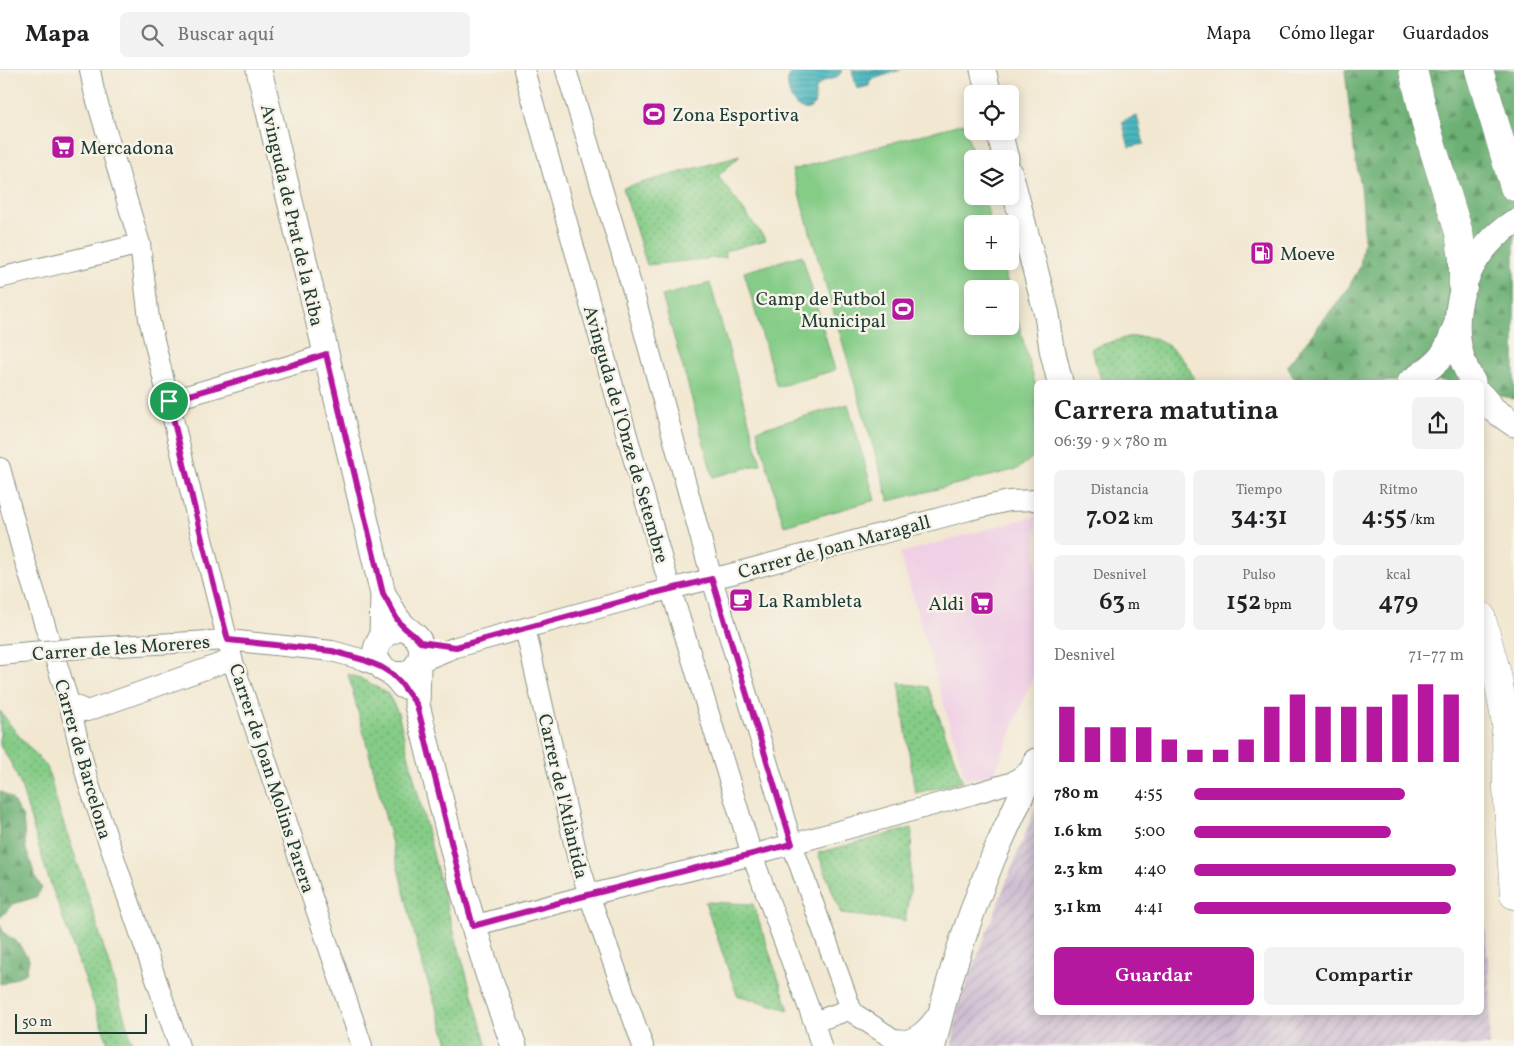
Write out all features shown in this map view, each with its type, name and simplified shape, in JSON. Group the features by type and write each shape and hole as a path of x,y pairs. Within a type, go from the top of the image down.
{"highway":[{"path":"1413,70 1428,132 1459,233 1463,258 1463,286"},
{"path":"1479,70 1514,187"},
{"path":"1484,628 1496,674 1514,768"},
{"path":"1506,731 1507,788 1514,895"}],"main road":[{"name":"Avinguda de Prat de la Riba","path":"259,70 383,594"},
{"path":"983,70 987,85"},
{"path":"1018,205 1047,315 1052,349 1060,380"},
{"path":"1472,380 1463,362 1458,343 1459,301 1470,269 1480,253 1490,241 1514,222"},
{"path":"1047,315 1062,347 1072,380"},
{"path":"1413,380 1441,357 1457,323"},
{"path":"1484,398 1494,410 1514,424"},
{"path":"383,594 416,650 417,705 473,926 514,1046"},
{"path":"383,594 383,655 417,705"},
{"path":"383,655 395,630 416,650"},
{"path":"383,655 403,675 412,670 416,650"},
{"path":"934,1046 948,985 978,898 993,857 1034,767"}],"street":[{"name":"Carrer de Joan Molins Parera","path":"90,70 94,91 140,244 149,319 233,662 362,1046"},
{"name":"Avinguda de l'Onze de Setembre","path":"524,70 671,589 752,855 814,1022 821,1046"},
{"path":"566,70 633,291 712,579 792,844 851,1009 855,1014 899,1043 918,1035 929,1026 941,1010"},
{"path":"0,278 78,259 94,257 140,244"},
{"path":"169,401 326,354"},
{"name":"Carrer de Barcelona","path":"0,468 24,561 69,703 88,782 179,1046"},
{"name":"Carrer de Joan Maragall","path":"416,650 456,647 969,510 1009,501 1024,495 1034,488"},
{"name":"Carrer de Joan Maragall","path":"1009,501 1034,500"},
{"name":"Carrer de l'Atlàntida","path":"525,628 578,860 588,895 643,1046"},
{"name":"Carrer de les Moreres","path":"0,655 82,648 228,640 332,651 366,648 383,655"},
{"path":"69,703 87,711 222,663 233,662"},
{"path":"473,926 588,895 752,855 996,788 1013,782 1034,766"},
{"path":"996,788 1008,798 1013,807 1014,814"},
{"path":"814,1022 851,1009"}],"shaded area":[{"path":"1034,517 1034,674 995,773 966,780 900,553"},
{"path":"1034,811 1034,1015 1484,1015 1484,913 1491,1000 1489,1046 952,1046 958,1006"}],"green space":[{"path":"1345,70 1514,70 1514,399 1484,392 1484,380 1295,380 1287,366 1347,290 1360,267 1364,238 1363,210 1361,186 1355,157"},
{"name":"Camp de Futbol Municipal","path":"964,123 964,140 969,140 972,150 964,150 964,205 986,205 989,215 964,215 964,270 1004,270 1007,280 964,280 964,335 1019,335 1019,325 1034,380 1034,456 1018,469 889,501 792,170"},
{"path":"740,156 718,176 766,240 725,251 726,257 647,265 623,188"},
{"path":"802,255 835,370 777,387 744,272"},
{"path":"710,283 761,464 713,477 662,296"},
{"path":"1128,337 1149,337 1173,349 1189,368 1193,380 1101,380 1091,348"},
{"path":"848,404 875,500 784,526 757,430"},
{"path":"348,674 368,682 388,694 398,713 442,890 487,1046 449,1046 422,964"},
{"path":"899,683 928,687 963,782 915,793"},
{"path":"0,711 18,735 47,767 59,810 86,888 133,1046 109,1046 46,871 21,786 13,767 0,746"},
{"path":"0,791 11,798 23,818 26,849 36,878 42,888 36,897 13,904 0,918"},
{"path":"912,828 910,890 905,921 841,914 818,853"},
{"path":"705,902 753,904 789,1010 737,995"},
{"path":"0,925 4,933 18,943 29,959 26,973 0,984"}],"water":[{"path":"793,70 842,70 837,77 822,82 819,85 815,91 814,105 807,109 801,109 791,99 789,91 789,76"},
{"path":"852,70 901,70 870,80 869,86 857,89"},
{"path":"1137,116 1144,144 1129,147 1122,121"}],"place":[{"name":"Zona Esportiva","path":"654,114"},
{"name":"Mercadona","path":"63,147"},
{"name":"Moeve","path":"1262,253"},
{"name":"Camp de Futbol Municipal","path":"903,309"},
{"name":"La Rambleta","path":"741,600"},
{"name":"Aldi","path":"982,603"}],"route":[{"path":"326,354 383,594 399,622 420,642 456,647 712,579 792,844 473,926 417,705 400,682 381,667 332,651 228,640 169,401 326,354"}]}
